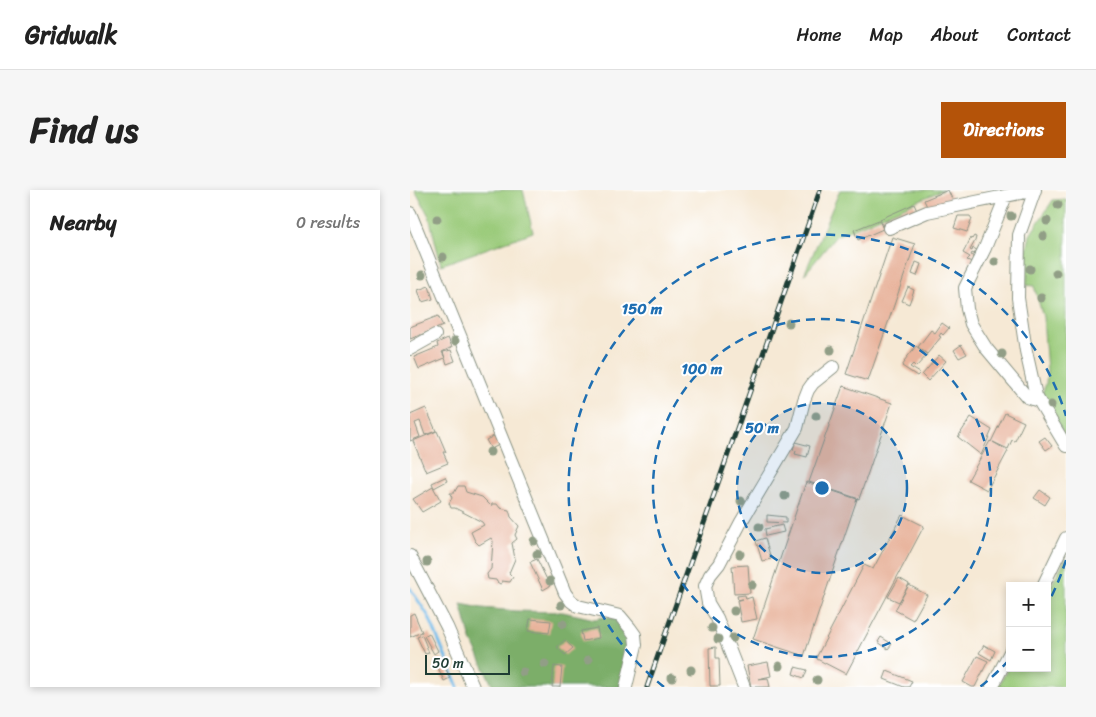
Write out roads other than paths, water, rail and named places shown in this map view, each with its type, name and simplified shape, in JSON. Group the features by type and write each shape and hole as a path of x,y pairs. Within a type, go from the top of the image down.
{"street":[{"path":"889,228 927,212 1035,190"},
{"path":"1035,190 1019,236 1017,262 1018,298 1026,351 1036,396 1066,446"},
{"path":"1006,196 985,248 965,288 967,309 971,324 986,348 1027,397 1039,401"},
{"path":"410,213 564,593 570,601 578,606 620,616 634,635 636,645 626,687"},
{"path":"410,349 435,335"},
{"path":"744,687 717,618 708,602 706,586 710,575 720,564 741,522 798,428 808,390 813,383 833,367"},
{"path":"1045,582 1066,538"},
{"path":"410,556 447,627 473,687"},
{"path":"992,687 1006,660"}],"waterway":[{"path":"410,588 429,617 458,687"}],"railway":[{"path":"647,687 820,190"}]}
